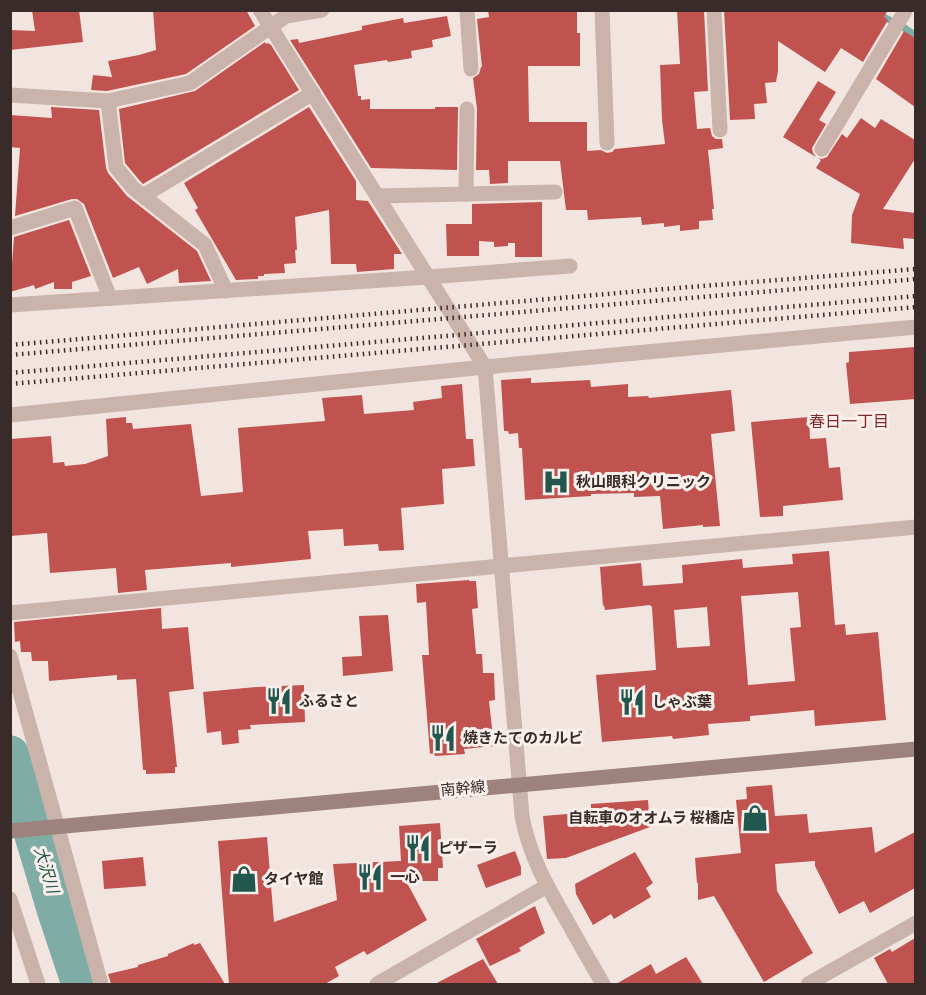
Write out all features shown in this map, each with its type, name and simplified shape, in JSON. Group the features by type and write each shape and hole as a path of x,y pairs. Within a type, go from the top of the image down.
{"main road":[{"name":"南幹線","path":"10,831 915,749"}],"street":[{"path":"260,10 484,367 525,836 547,886 603,984"},
{"path":"10,95 108,101 190,83 286,16 322,10"},
{"path":"467,10 471,69"},
{"path":"602,10 607,143"},
{"path":"714,10 720,130"},
{"path":"822,149 904,11 915,17"},
{"path":"143,196 312,93"},
{"path":"108,101 116,167 133,188 205,245 226,291"},
{"path":"466,194 467,109"},
{"path":"377,196 555,192"},
{"path":"10,228 75,208 110,298"},
{"path":"10,304 570,267"},
{"path":"10,415 484,367 915,327"},
{"path":"10,614 915,527"},
{"path":"10,656 52,827 101,984"},
{"path":"377,984 547,886"},
{"path":"10,900 38,984"},
{"path":"808,984 915,923"}],"building":[{"path":"32,10 79,10 83,42 10,50 10,30 35,31"},
{"path":"153,10 246,10 255,26 186,74 107,91 91,90 93,75 112,77 108,61 156,50"},
{"path":"488,10 577,10 580,66 528,66 529,122 587,122 587,151 601,150 607,153 615,149 665,144 660,65 680,64 677,10 704,10 708,91 694,92 697,129 710,128 712,136 722,139 723,148 708,150 713,220 699,221 699,229 680,231 680,225 664,227 664,223 642,225 641,217 588,220 587,210 566,210 560,161 508,161 508,183 490,184 489,170 476,170 477,109 473,78 479,74 482,67 477,19 489,17"},
{"path":"724,10 888,10 884,17 888,20 863,62 841,48 825,72 778,41 776,82 765,83 767,103 754,104 755,119 730,120"},
{"path":"447,16 451,36 432,40 433,47 411,51 412,58 354,65 358,96 361,96 361,100 370,99 370,109 458,107 457,170 371,168 290,40 298,39 299,43 362,30 362,26 403,18 404,23"},
{"path":"904,31 915,38 915,107 876,79"},
{"path":"265,42 271,45 299,90 143,184 125,163 119,109 195,91"},
{"path":"818,81 836,92 819,120 826,124 812,148 816,157 783,137"},
{"path":"51,107 99,110 108,173 127,196 197,251 211,281 179,283 178,269 147,284 139,267 113,278 84,204 77,199 15,216 20,148 10,147 10,115 52,118"},
{"path":"309,107 356,181 356,200 368,201 402,254 394,254 394,269 357,272 356,264 331,264 329,210 295,217 296,263 284,264 285,273 264,274 264,276 258,276 258,279 236,280 195,210 198,208 184,183"},
{"path":"861,118 875,128 881,119 915,140 915,159 883,209 915,213 915,239 903,238 904,249 851,243 852,215 860,194 816,168 821,160 818,158 827,157 842,134 847,138"},
{"path":"542,202 542,257 515,257 515,243 494,247 494,242 479,241 479,256 447,256 446,224 472,224 472,204"},
{"path":"69,220 91,276 72,282 72,289 54,289 54,282 35,289 34,285 10,292 14,237"},
{"path":"915,347 915,399 850,404 846,363 849,362 849,352"},
{"path":"531,378 531,383 590,380 591,387 628,384 628,397 648,396 649,398 731,390 735,431 711,434 720,526 703,527 703,525 663,529 660,496 634,497 634,493 591,494 591,496 525,500 522,448 519,448 518,433 509,434 508,431 504,431 501,380"},
{"path":"462,384 466,439 473,439 475,466 442,469 444,504 401,508 404,550 379,551 378,544 344,546 343,529 308,531 311,559 231,567 231,563 145,570 147,590 118,593 116,568 50,573 47,533 10,536 10,439 51,436 53,463 64,462 65,466 85,464 108,456 106,419 126,417 126,423 132,423 133,429 191,424 201,496 243,492 238,428 325,421 322,398 362,395 364,414 414,410 413,402 442,398 441,386"},
{"path":"809,417 810,439 826,438 829,468 840,467 843,500 783,506 783,516 760,517 751,422"},
{"path":"829,551 835,625 845,624 846,635 878,632 886,720 815,726 814,710 750,716 750,721 708,724 709,735 602,742 596,675 656,670 652,607 650,605 605,610 600,567 641,563 643,586 683,583 682,565 742,559 743,568 793,564 792,554","holes":["798,592 801,627 790,628 795,681 748,685 741,596","707,607 710,646 677,648 674,610"]},
{"path":"476,581 478,608 472,609 476,654 482,654 483,673 494,673 495,700 489,701 494,746 464,749 465,754 435,756 434,753 430,754 422,655 429,655 426,602 417,603 416,584"},
{"path":"161,608 162,629 188,627 194,689 169,692 177,767 175,767 175,773 146,774 146,770 143,770 136,679 117,680 117,675 49,681 48,661 32,661 31,652 21,652 20,641 15,642 14,622"},
{"path":"388,615 393,671 343,676 342,657 362,656 359,616"},
{"path":"304,685 305,722 250,725 251,729 238,730 239,743 222,745 221,731 207,733 203,692"},
{"path":"772,785 775,816 807,814 809,833 872,827 875,853 915,832 915,888 870,913 864,901 839,914 815,866 815,861 775,864 777,891 813,953 764,982 714,896 698,900 695,858 741,853 736,800 747,799 746,787"},
{"path":"648,800 650,827 566,858 547,859 543,816 591,812 591,804"},
{"path":"440,823 443,868 438,868 438,881 406,881 427,920 367,955 364,951 335,967 339,976 325,984 229,984 218,841 267,837 274,922 337,900 333,864 401,861 399,826"},
{"path":"515,851 521,867 521,875 486,888 477,865"},
{"path":"635,852 653,883 646,888 651,897 614,919 611,914 593,925 576,894 575,884"},
{"path":"143,857 146,886 104,889 102,861"},
{"path":"535,906 545,933 519,948 521,951 490,966 476,939"},
{"path":"915,938 915,984 888,984 874,958 890,949 892,952"},
{"path":"194,943 194,945 200,943 225,984 111,984 108,974 138,967 138,965 168,956"},
{"path":"686,957 703,984 616,984 651,964 656,974"},
{"path":"483,959 498,984 435,984"}],"waterway":[{"path":"876,13 916,36"},
{"name":"大沢川","path":"10,755 81,984"}],"railway":[{"path":"10,345 916,269"},
{"path":"10,355 916,279"},
{"path":"10,373 916,296"},
{"path":"10,384 916,307"}],"place":[{"name":"秋山眼科クリニック","path":"556,482"},
{"name":"ふるさと","path":"279,701"},
{"name":"しゃぶ葉","path":"632,702"},
{"name":"焼きたてのカルビ","path":"443,738"},
{"name":"自転車のオオムラ 桜橋店","path":"755,818"},
{"name":"ピザーラ","path":"418,848"},
{"name":"一心","path":"370,877"},
{"name":"タイヤ館","path":"244,879"}],"district":[{"name":"春日一丁目","path":"849,422"}]}
